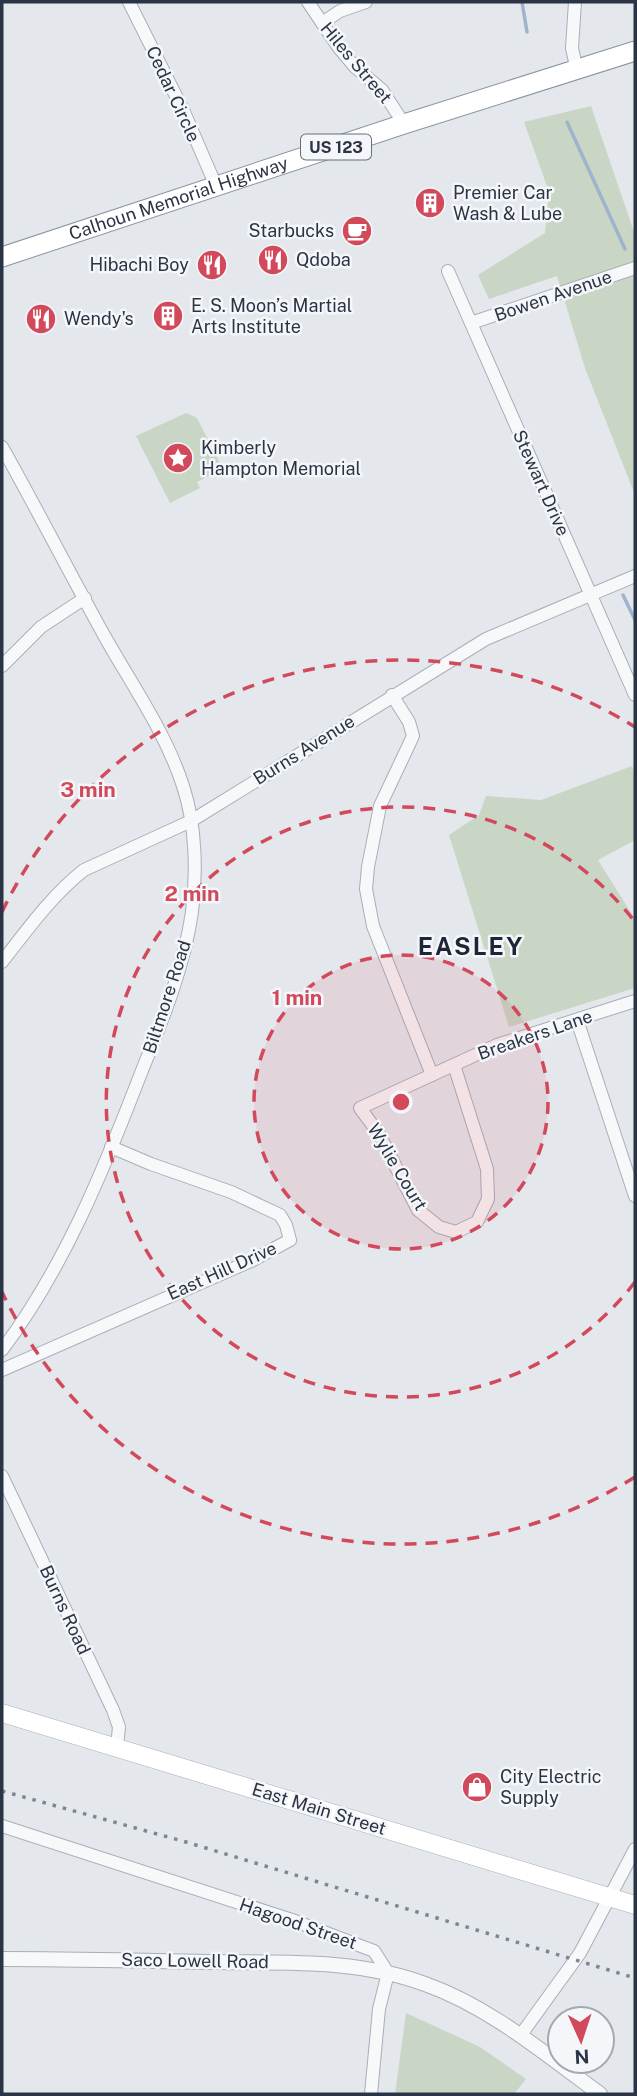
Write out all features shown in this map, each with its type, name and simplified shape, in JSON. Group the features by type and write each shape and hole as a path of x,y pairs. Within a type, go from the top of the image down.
{"highway":[{"name":"Calhoun Memorial Highway","path":"2,257 635,51"}],"main road":[{"name":"East Main Street","path":"2,1713 635,1905"}],"street":[{"name":"Cedar Circle","path":"129,2 184,112 216,187"},
{"name":"Hiles Street","path":"308,2 355,66 382,90 404,124"},
{"path":"322,23 340,11 366,2"},
{"path":"575,2 572,48 577,71"},
{"name":"Bowen Avenue","path":"471,323 635,268"},
{"name":"Stewart Drive","path":"448,271 635,695"},
{"name":"Biltmore Road","path":"2,447 159,730 183,786 191,821 194,879 192,912 182,961 162,1020 111,1147 47,1286 2,1350"},
{"name":"Burns Avenue","path":"2,962 53,900 84,870 191,821 486,639 635,576"},
{"path":"2,666 41,627 85,598"},
{"path":"392,695 409,722 412,736 380,806 366,889 377,937 432,1075"},
{"name":"Breakers Lane","path":"360,1108 497,1045 635,1001"},
{"path":"577,1020 635,1196"},
{"name":"Wylie Court","path":"360,1108 379,1134 418,1210 439,1227 456,1231 477,1222 488,1199 487,1169 454,1065"},
{"name":"East Hill Drive","path":"2,1370 253,1260 290,1240 281,1215 231,1192 111,1147"},
{"name":"Burns Road","path":"2,1476 113,1710 118,1727 117,1747"},
{"name":"Hagood Street","path":"2,1826 295,1921 374,1951 388,1973"},
{"path":"520,2036 575,1960 635,1849"},
{"name":"Saco Lowell Road","path":"2,1959 314,1963 388,1973"},
{"path":"371,2094 379,2009 388,1973 425,1984 467,2002 520,2036 600,2094"}],"green space":[{"path":"591,106 635,235 635,495 585,368 557,276 489,299 478,275 545,233 549,192 524,122"},
{"path":"186,413 197,418 223,469 197,482 200,488 170,503 136,436"},
{"path":"632,766 635,774 635,840 598,860 635,919 635,988 509,1027 449,835 479,815 486,796 541,800"},
{"path":"406,2013 480,2047 526,2079 514,2094 395,2094"}],"waterway":[{"path":"522,2 527,32"},
{"path":"567,122 625,249"},
{"path":"623,595 635,620"}],"railway":[{"path":"2,1791 186,1842 635,1978"}],"place":[{"name":"Premier Car Wash & Lube","path":"430,203"},
{"name":"Starbucks","path":"357,231"},
{"name":"Qdoba","path":"273,260"},
{"name":"Hibachi Boy","path":"212,265"},
{"name":"E. S. Moon’s Martial Arts Institute","path":"168,316"},
{"name":"Wendy's","path":"41,319"},
{"name":"Kimberly Hampton Memorial","path":"178,458"},
{"name":"City Electric Supply","path":"477,1787"}],"district":[{"name":"EASLEY","path":"471,947"}]}
